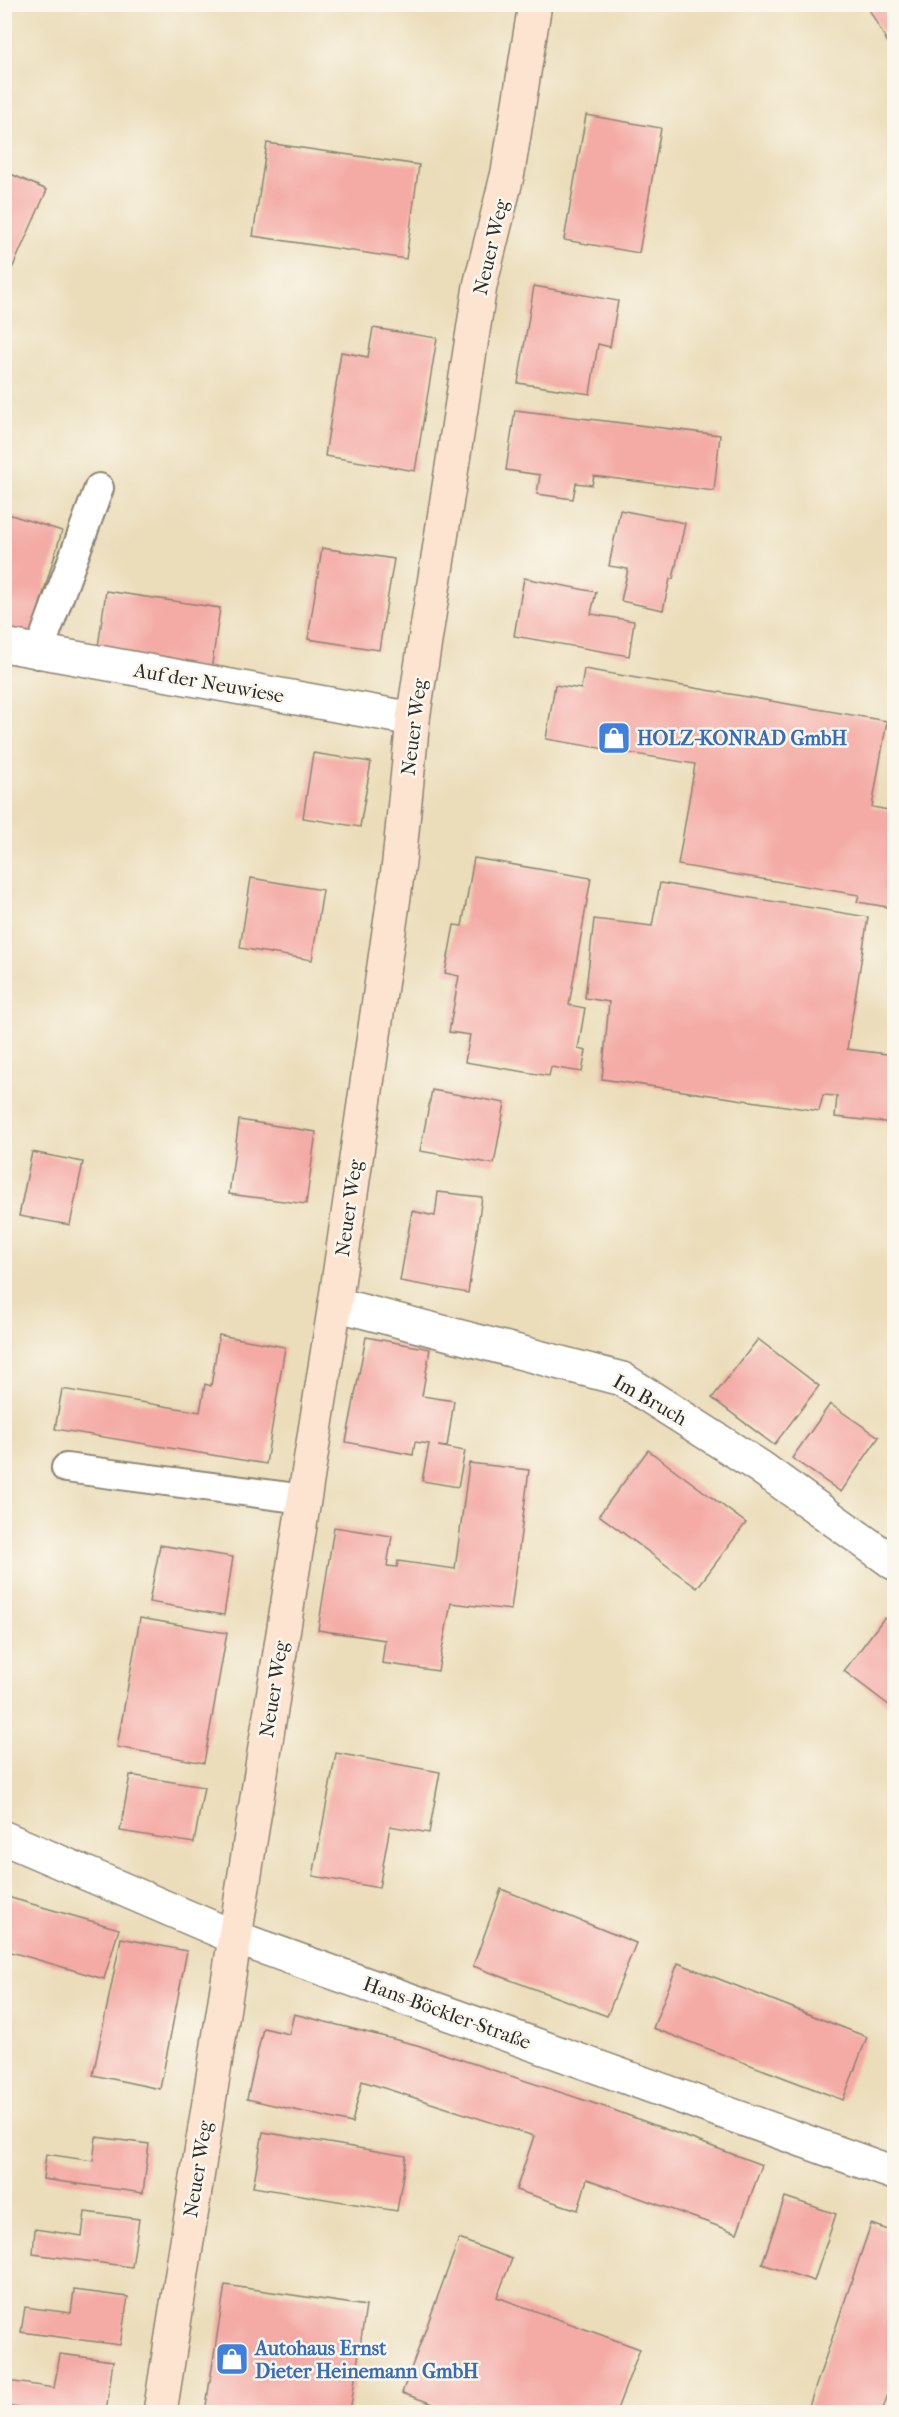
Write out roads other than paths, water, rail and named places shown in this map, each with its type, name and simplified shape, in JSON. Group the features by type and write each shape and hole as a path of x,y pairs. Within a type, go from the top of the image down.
{"street":[{"name":"Neuer Weg","path":"160,2412 335,1304 399,862 413,719 480,286 508,172 535,4"},
{"name":"Auf der Neuwiese","path":"4,645 38,654 413,719"},
{"name":"Im Bruch","path":"335,1304 622,1379 760,1467 894,1563"},
{"name":"Hans-Böckler-Straße","path":"4,1838 234,1937 894,2173"}],"lane":[{"path":"38,654 99,488"},
{"path":"66,1468 304,1499"}],"place":[{"name":"HOLZ-KONRAD GmbH","path":"614,738"},
{"name":"Autohaus Ernst Dieter Heinemann GmbH","path":"232,2359"}]}
